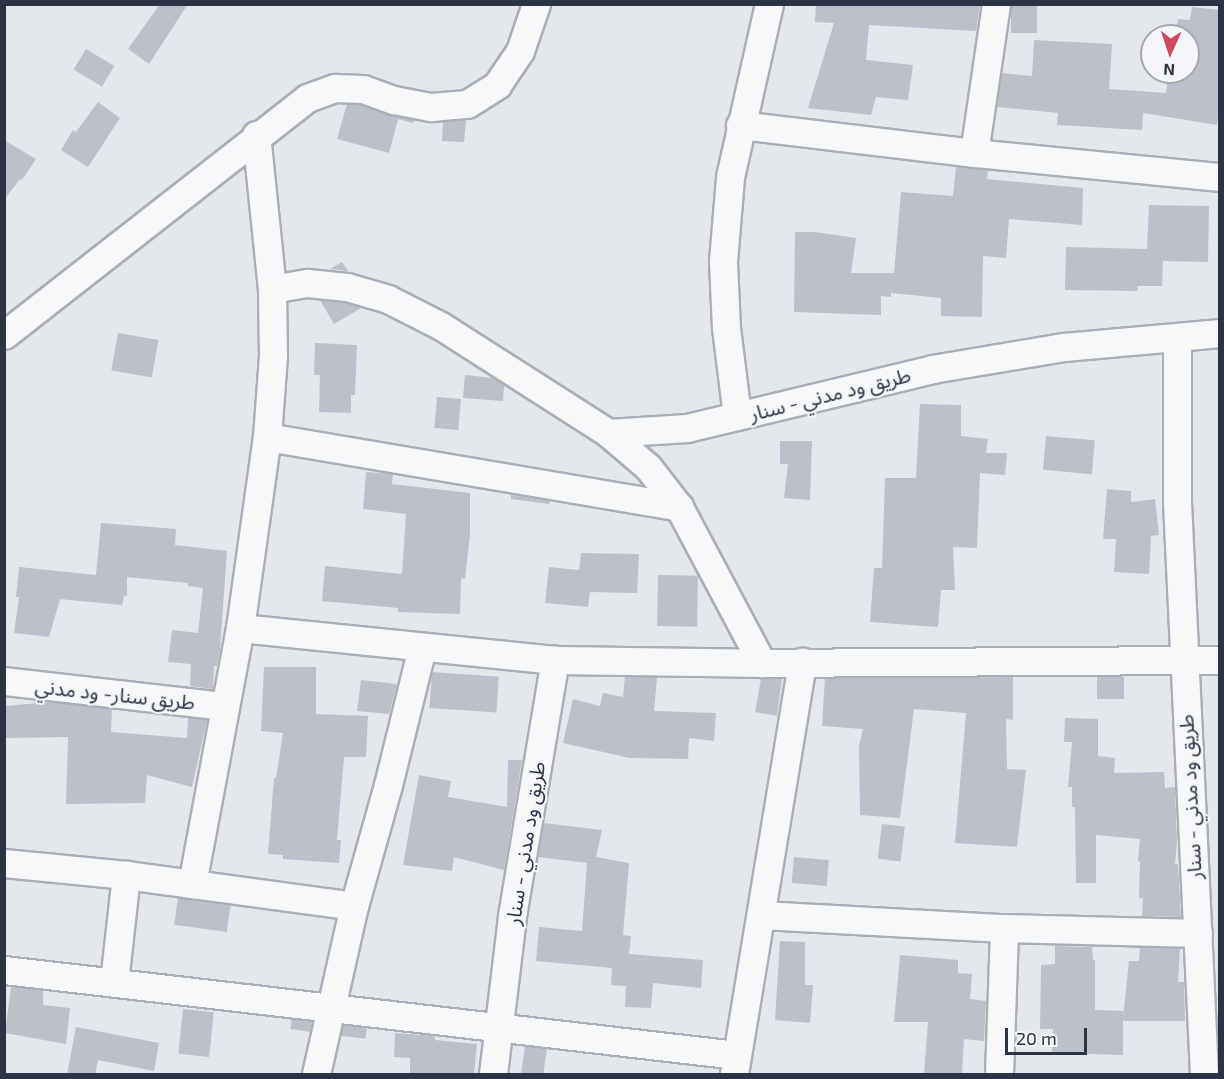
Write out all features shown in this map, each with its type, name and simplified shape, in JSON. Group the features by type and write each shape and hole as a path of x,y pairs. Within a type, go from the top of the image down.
{"street":[{"path":"4,335 256,135 307,98 335,88 363,89 394,100 431,107 467,105 497,85 520,51 536,4"},
{"name":"طريق ود مدني - سنار","path":"769,4 730,177 723,261 726,328 737,416 932,369 1064,347 1220,333"},
{"path":"974,153 996,4"},
{"path":"740,125 974,153 1220,177"},
{"path":"192,884 240,628 267,436 273,356 272,289 256,135"},
{"path":"272,289 307,283 347,287 388,299 441,326 608,433 648,468 679,507 762,663"},
{"name":"طريق ود مدني - سنار","path":"1178,337 1177,502 1204,1074"},
{"path":"608,433 687,428 737,416"},
{"path":"267,436 679,507"},
{"path":"240,628 555,660 762,663 1220,660"},
{"path":"316,1074 329,1008 354,906 422,648"},
{"name":"طريق ود مدني - سنار","path":"493,1074 497,1026 514,905 555,660"},
{"path":"4,970 497,1026 735,1065 802,662"},
{"name":"طريق سنار- ود مدني","path":"4,681 225,706"},
{"path":"4,863 126,875 354,906"},
{"path":"114,982 126,875"},
{"path":"761,915 1004,928 1198,933"},
{"path":"999,1074 1004,928"}],"building":[{"path":"160,4 188,4 149,64 128,49"},
{"path":"816,4 980,4 976,31 869,25 866,60 913,65 908,100 876,97 871,115 808,108 834,23 815,22"},
{"path":"1011,4 1037,4 1037,33 1011,33"},
{"path":"1192,7 1220,10 1220,97 1217,125 1143,113 1142,130 1057,125 1058,113 997,107 1002,73 1032,76 1034,40 1112,44 1109,89 1166,93 1167,84 1200,84 1200,24 1177,24 1178,19 1190,20"},
{"path":"86,49 114,66 102,87 74,70"},
{"path":"98,102 120,118 88,167 61,150 73,130 76,132"},
{"path":"347,104 360,105 414,120 413,123 398,119 389,153 337,139"},
{"path":"466,120 464,142 442,141 443,122"},
{"path":"4,140 36,159 22,180 20,179 4,200"},
{"path":"956,167 988,170 987,179 1083,188 1082,225 1009,219 1006,258 983,256 982,317 941,316 941,298 891,293 891,297 881,296 881,315 794,312 795,232 815,232 856,238 851,273 894,273 901,192 953,196"},
{"path":"1149,205 1209,206 1208,262 1163,261 1162,286 1138,286 1137,291 1065,290 1066,247 1147,249"},
{"path":"342,262 348,271 330,269"},
{"path":"320,300 344,303 361,308 334,324"},
{"path":"118,333 158,340 152,378 111,370"},
{"path":"315,343 357,345 355,395 351,395 351,413 319,412 320,375 314,375"},
{"path":"465,375 493,378 504,385 503,401 463,398"},
{"path":"437,397 461,399 458,430 434,428"},
{"path":"920,404 961,405 961,436 988,439 986,453 1007,453 1005,475 980,473 977,548 953,547 955,590 941,590 938,627 870,622 874,568 882,568 885,478 916,478"},
{"path":"1046,436 1095,440 1092,474 1043,470"},
{"path":"780,441 812,441 810,500 784,498 788,464 780,464"},
{"path":"366,472 393,474 392,484 470,493 470,534 465,579 461,578 460,614 398,612 398,608 322,601 325,566 402,574 406,514 363,509"},
{"path":"1107,489 1131,491 1131,502 1155,499 1159,535 1151,536 1149,574 1114,572 1116,539 1103,539"},
{"path":"511,495 550,501 549,504 511,499"},
{"path":"101,523 176,529 175,545 227,551 220,649 217,666 214,666 213,689 190,686 191,664 168,662 172,630 198,633 203,588 188,586 188,583 127,577 127,596 124,596 122,605 60,599 49,637 14,633 19,597 16,597 19,567 96,575"},
{"path":"581,553 639,554 637,593 590,592 588,607 545,603 549,567 579,570"},
{"path":"658,575 698,576 697,627 657,626"},
{"path":"264,667 316,667 316,714 368,716 366,757 344,757 337,840 341,840 339,863 283,859 283,855 268,854 274,778 276,778 283,733 261,731"},
{"path":"432,672 499,677 496,713 429,708"},
{"path":"625,677 657,677 654,711 716,713 714,741 689,738 688,759 630,758 563,743 573,699 600,706 603,693 623,697"},
{"path":"1013,677 1013,720 1006,719 1007,769 1026,770 1017,847 955,843 966,713 914,709 900,818 860,815 859,746 863,729 822,726 825,678"},
{"path":"1097,677 1124,677 1124,699 1097,699"},
{"path":"761,679 782,679 777,716 755,712"},
{"path":"361,680 397,684 389,714 357,711"},
{"path":"51,702 112,709 111,732 187,738 188,718 207,720 192,787 147,775 145,803 66,804 68,737 4,738 4,706"},
{"path":"1065,718 1098,719 1098,756 1115,758 1114,773 1164,772 1165,788 1175,787 1177,843 1175,864 1178,864 1181,917 1142,916 1143,898 1139,898 1140,861 1138,861 1140,839 1096,835 1096,883 1076,883 1075,807 1072,807 1072,787 1068,787 1072,742 1064,742"},
{"path":"508,760 522,760 504,870 454,857 452,871 403,865 419,775 451,781 448,797 507,807"},
{"path":"544,823 602,830 596,857 629,863 623,935 631,936 629,954 703,960 701,988 653,983 651,1008 625,1007 626,986 611,985 612,968 536,961 539,927 582,931 587,863 538,857"},
{"path":"882,824 905,827 901,862 878,859"},
{"path":"794,857 829,860 827,886 792,883"},
{"path":"178,898 230,905 227,932 174,925"},
{"path":"780,941 805,942 805,985 813,985 810,1023 775,1020"},
{"path":"1055,946 1092,947 1093,960 1095,960 1095,1010 1123,1011 1123,1017 1129,961 1139,961 1140,947 1180,948 1178,982 1184,982 1185,1021 1123,1021 1123,1055 1052,1053 1053,1029 1040,1029 1041,965 1055,964"},
{"path":"900,955 958,960 958,973 972,974 970,999 986,1001 984,1041 964,1039 962,1074 924,1074 928,1022 894,1022"},
{"path":"11,987 43,990 43,1005 70,1008 66,1044 5,1033"},
{"path":"183,1009 214,1012 209,1057 178,1054"},
{"path":"292,1019 312,1022 310,1032 290,1029"},
{"path":"343,1025 367,1028 365,1039 342,1036"},
{"path":"76,1027 159,1043 154,1071 98,1060 95,1074 67,1074"},
{"path":"395,1033 435,1036 435,1040 477,1044 474,1074 410,1074 410,1058 394,1057"},
{"path":"525,1046 547,1049 543,1074 521,1074"}]}
